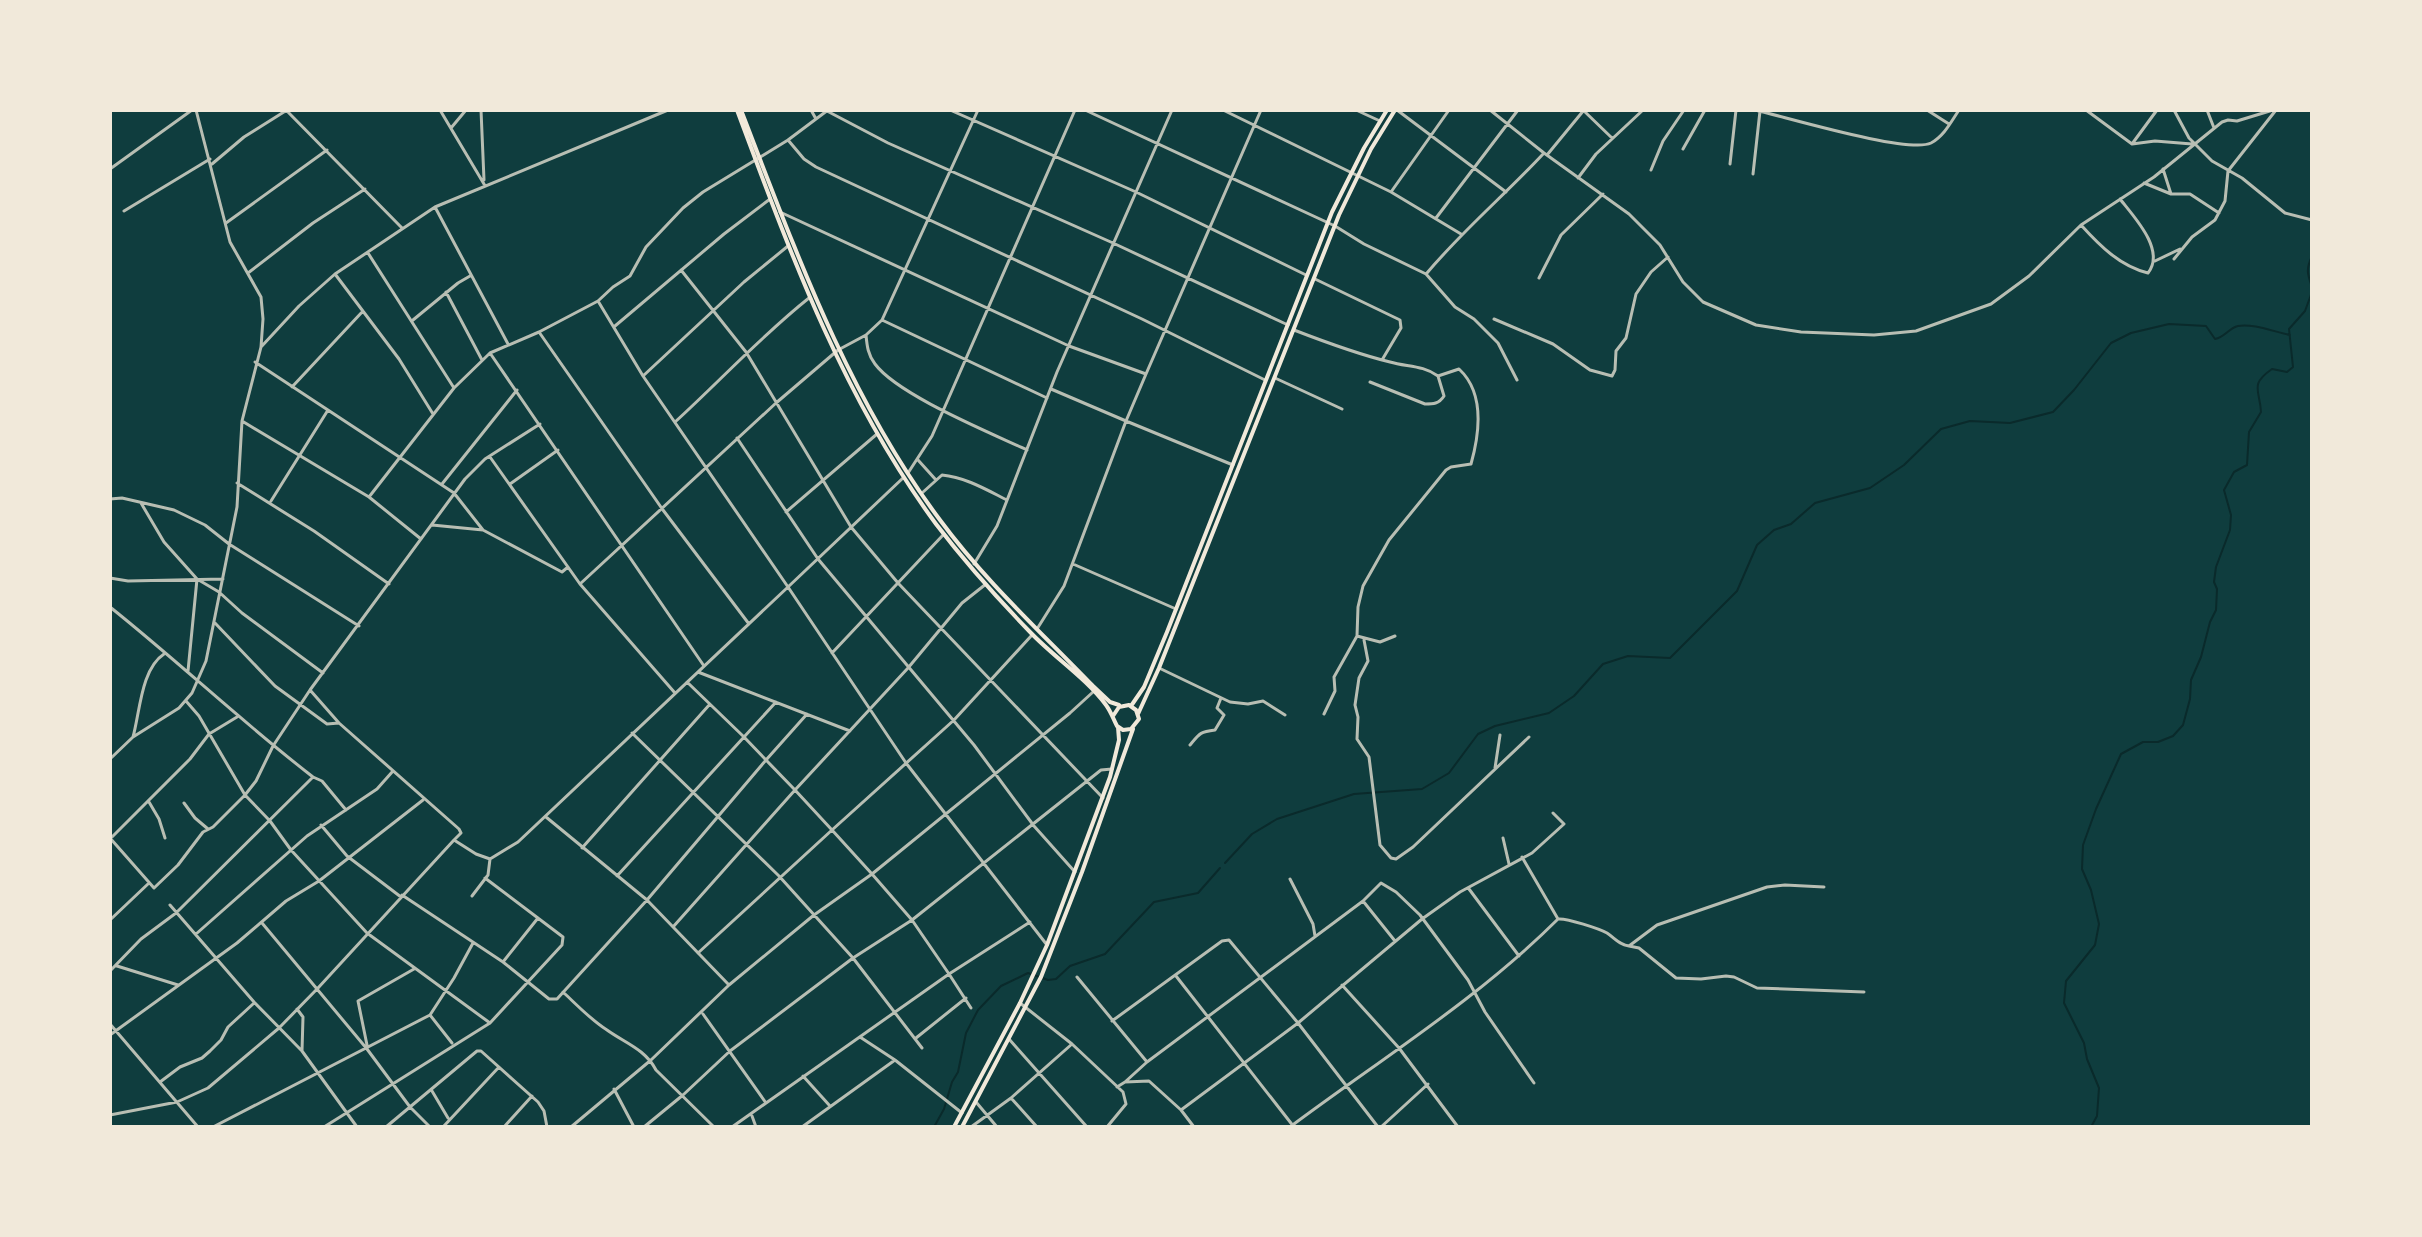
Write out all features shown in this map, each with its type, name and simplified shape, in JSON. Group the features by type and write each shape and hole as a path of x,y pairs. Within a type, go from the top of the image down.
{"main road":[{"path":"739,110 836,352 906,475 986,584 1032,635 1093,692 1118,727 1119,740 1103,798 1047,945 1035,974 954,1127"},
{"path":"1131,706 1144,687 1275,378 1294,330 1328,223 1351,172 1387,110"},
{"path":"962,1127 1041,977 1133,728 1138,722 1138,714 1159,668 1230,482 1233,465 1288,326 1357,176 1396,110"},
{"path":"758,159 770,199 809,298 877,434 944,534 1110,702 1131,706 1138,714"},
{"path":"1113,716 1121,706"},
{"path":"1118,727 1126,730 1133,728"}],"street":[{"path":"110,169 194,110 211,162 230,242 261,297 263,319 261,347 242,421 237,507 215,623 197,682 186,701 133,737 110,759"},
{"path":"124,211 211,162 287,110 402,228"},
{"path":"440,110 484,184"},
{"path":"451,128 466,110"},
{"path":"481,110 484,184"},
{"path":"261,347 299,306 335,274 435,207 484,184 668,110"},
{"path":"811,110 816,119"},
{"path":"369,497 454,388 490,353 598,301 630,276 646,247 683,208 703,192 788,140 828,110 949,171 1113,243 1288,326"},
{"path":"950,110 1209,226 1400,320 1401,328 1382,360"},
{"path":"580,584 776,403 836,352 866,335 882,320 978,110"},
{"path":"490,859 518,842 906,475 918,460 966,361 1075,110"},
{"path":"1085,110 1335,226 1426,274 1455,307 1474,319 1498,343 1517,380"},
{"path":"973,565 997,526 1047,398 1172,110"},
{"path":"1223,110 1391,192 1461,234"},
{"path":"1037,629 1058,597 1073,564 1126,421 1261,110"},
{"path":"1356,110 1380,121"},
{"path":"1396,110 1507,193"},
{"path":"1391,192 1449,110"},
{"path":"1490,110 1644,228 1668,257 1683,282 1703,302 1756,325 1801,332 1893,335 1916,331 1991,304 2029,276 2081,225 2144,183 2214,128 2228,120 2237,121 2274,110"},
{"path":"1436,218 1518,110"},
{"path":"1426,274 1461,234 1546,154 1584,110 1613,139"},
{"path":"1578,178 1589,161 1643,110"},
{"path":"1651,170 1663,141 1684,110"},
{"path":"1683,149 1705,110"},
{"path":"1730,164 1736,110"},
{"path":"1927,110 1949,124"},
{"path":"1753,174 1758,111 1909,145 1930,143 1943,134 1959,110"},
{"path":"2086,110 2132,144 2171,141 2195,145"},
{"path":"2132,144 2157,110"},
{"path":"2174,110 2195,145 2207,157 2242,178 2285,213 2312,220"},
{"path":"2207,110 2214,128"},
{"path":"2154,261 2173,255 2212,222 2225,201 2228,171 2274,110"},
{"path":"788,140 804,159 816,167 1267,381"},
{"path":"226,223 327,150"},
{"path":"2163,169 2171,194"},
{"path":"2144,183 2171,194 2190,194 2219,213"},
{"path":"248,273 313,223 365,189"},
{"path":"1539,278 1561,235 1603,194"},
{"path":"614,327 770,199"},
{"path":"2081,225 2105,251 2148,273 2154,261 2152,246 2120,199"},
{"path":"435,207 508,344"},
{"path":"780,212 1069,346 1146,374"},
{"path":"2174,259 2186,244"},
{"path":"643,376 788,246"},
{"path":"368,252 454,388"},
{"path":"1494,319 1553,344 1590,370 1612,376 1616,351 1626,338 1636,294 1651,272 1668,257"},
{"path":"681,270 746,352 851,527 898,583 992,678 1103,798"},
{"path":"335,274 399,359 433,414"},
{"path":"413,320 470,276"},
{"path":"446,292 482,360"},
{"path":"675,422 712,389 746,352 809,298"},
{"path":"598,301 643,376 906,763 1047,945"},
{"path":"292,387 363,311"},
{"path":"882,320 1047,398"},
{"path":"1294,330 1382,360 1425,368 1438,376 1444,396 1438,403 1425,404 1370,382"},
{"path":"539,332 663,510 749,624"},
{"path":"866,335 867,350 877,368 893,382 1027,450"},
{"path":"490,353 704,666"},
{"path":"255,362 454,493 483,530"},
{"path":"1324,714 1335,691 1334,677 1357,636 1358,607 1363,586 1389,540 1446,470 1471,464 1480,412 1478,403 1459,369 1438,376"},
{"path":"1275,378 1342,409"},
{"path":"1051,389 1233,465"},
{"path":"441,485 517,390"},
{"path":"270,503 328,410"},
{"path":"242,421 369,497 421,539"},
{"path":"237,717 209,734 196,752 110,838 154,888 178,865 203,832 245,795 256,781 273,746 310,690 454,493 479,463 540,424"},
{"path":"785,512 877,434"},
{"path":"737,438 818,559 954,720 1034,826 1075,872"},
{"path":"510,484 558,450"},
{"path":"490,457 580,584 675,693"},
{"path":"918,460 936,480"},
{"path":"922,494 942,475 958,478 1007,500"},
{"path":"237,483 389,584"},
{"path":"110,499 122,498 174,510 205,525 229,544 359,626"},
{"path":"141,503 164,542 197,579 219,592 242,613 323,673"},
{"path":"432,525 483,530 562,572 568,567"},
{"path":"832,653 944,534"},
{"path":"1073,564 1176,609"},
{"path":"110,578 128,581 223,579"},
{"path":"188,671 197,579"},
{"path":"673,927 908,668 962,603 986,584"},
{"path":"110,607 188,671 237,717 322,781 346,810"},
{"path":"215,623 275,686 299,706 327,724 339,723"},
{"path":"698,953 779,876 954,720 1032,635"},
{"path":"1357,636 1380,642 1395,636"},
{"path":"1364,640 1368,661 1359,678 1355,705 1357,739 1369,757 1380,845 1391,858 1396,859 1413,847 1529,737"},
{"path":"133,737 150,673 154,663 164,654"},
{"path":"1159,668 1221,698 1239,704 1263,701 1285,715"},
{"path":"698,672 850,731"},
{"path":"687,682 744,737 872,874 912,920 971,1008"},
{"path":"110,1115 177,1102 208,1088 279,1028 461,833 339,723 310,690"},
{"path":"574,1126 651,1060 729,985 814,915 872,874 1093,692"},
{"path":"1190,745 1201,733 1215,730 1223,719 1224,715 1217,708 1221,698"},
{"path":"186,701 245,795 367,933 490,1023"},
{"path":"617,876 776,702"},
{"path":"582,848 710,704"},
{"path":"321,825 347,856 503,962 553,1000 647,900 807,714"},
{"path":"632,733 779,876 853,958 922,1048"},
{"path":"1495,768 1500,735"},
{"path":"644,1127 730,1051 853,958 912,920 1105,768 1112,769"},
{"path":"196,934 321,825 377,789 393,771"},
{"path":"110,971 141,939 176,913 313,777"},
{"path":"110,1035 423,800"},
{"path":"149,801 165,838"},
{"path":"184,803 195,818 209,829"},
{"path":"1181,1110 1298,1023 1422,919 1468,888 1532,853 1564,824 1553,813"},
{"path":"545,816 647,900 729,985"},
{"path":"1503,838 1509,864"},
{"path":"454,840 490,859"},
{"path":"1522,857 1558,919"},
{"path":"472,896 488,875 490,859"},
{"path":"324,1127 490,1023 529,983 563,941 563,937 485,878"},
{"path":"1290,879 1313,924 1315,936"},
{"path":"110,920 149,883"},
{"path":"1117,1087 1363,901 1378,884 1385,884 1407,901 1422,919 1461,971 1534,1083"},
{"path":"1629,946 1657,925 1755,891 1785,885 1824,887"},
{"path":"1468,888 1519,956"},
{"path":"1363,901 1395,941"},
{"path":"170,905 254,1002 302,1051 357,1127"},
{"path":"503,962 538,918"},
{"path":"1176,976 1292,1127 1474,993 1558,919 1572,920 1592,930 1603,931 1617,943 1639,948 1676,978 1726,976 1757,988 1864,992"},
{"path":"261,922 318,988 410,1107 430,1127"},
{"path":"732,1127 949,974 1030,922"},
{"path":"1112,1021 1226,939 1298,1023 1379,1127 1428,1084"},
{"path":"213,1127 430,1015 473,943"},
{"path":"117,966 178,985"},
{"path":"367,1049 358,1001 414,969"},
{"path":"1077,977 1147,1062"},
{"path":"1342,985 1399,1048 1458,1127"},
{"path":"563,992 608,1031 651,1060 656,1070 714,1127"},
{"path":"916,1038 966,998"},
{"path":"160,1082 180,1067 202,1058 254,1002"},
{"path":"1020,1003 1072,1044 1123,1092 1126,1104 1107,1127"},
{"path":"297,1009 303,1017 302,1051"},
{"path":"702,1013 766,1103"},
{"path":"430,1015 453,1044"},
{"path":"110,1024 198,1127"},
{"path":"860,1037 895,1060 962,1113"},
{"path":"1009,1039 1087,1127"},
{"path":"971,1127 1011,1098 1072,1044"},
{"path":"386,1127 477,1051 532,1096 544,1111 547,1127"},
{"path":"802,1127 895,1060"},
{"path":"443,1127 448,1118 499,1067"},
{"path":"803,1076 830,1107"},
{"path":"1125,1082 1149,1081 1181,1110 1194,1127"},
{"path":"614,1089 634,1127"},
{"path":"432,1091 448,1118"},
{"path":"504,1127 532,1096"},
{"path":"1011,1098 1037,1127"},
{"path":"975,1102 997,1127"},
{"path":"752,1114 756,1127"},
{"path":"596,1127 604,1127"}],"waterway":[{"path":"2312,256 2308,271 2312,287"},
{"path":"2091,1127 2097,1116 2099,1088 2084,1043 2064,1003 2066,981 2095,945 2099,924 2082,869 2083,845 2121,754 2143,742 2158,742 2173,736 2183,725 2191,680 2216,610 2216,567 2230,530 2231,515 2224,490 2234,472 2247,465 2249,432 2261,412 2260,379 2272,369 2287,372 2293,367 2289,329 2305,311 2312,292"},
{"path":"1225,863 1252,834 1277,819 1354,794 1422,789 1449,773 1478,734 1495,726 1549,713 1574,696 1603,664 1628,656 1670,658 1737,591 1757,545 1774,530 1791,524 1815,503 1870,488 1904,465 1941,429 1970,421 2010,423 2053,412 2111,343 2131,333 2169,324 2206,326 2215,339 2244,325 2290,335"},
{"path":"934,1127 958,1072 966,1033 978,1010 1001,986 1028,973 1048,980 1056,979 1070,966 1105,954 1154,902 1198,893 1220,868"}]}
